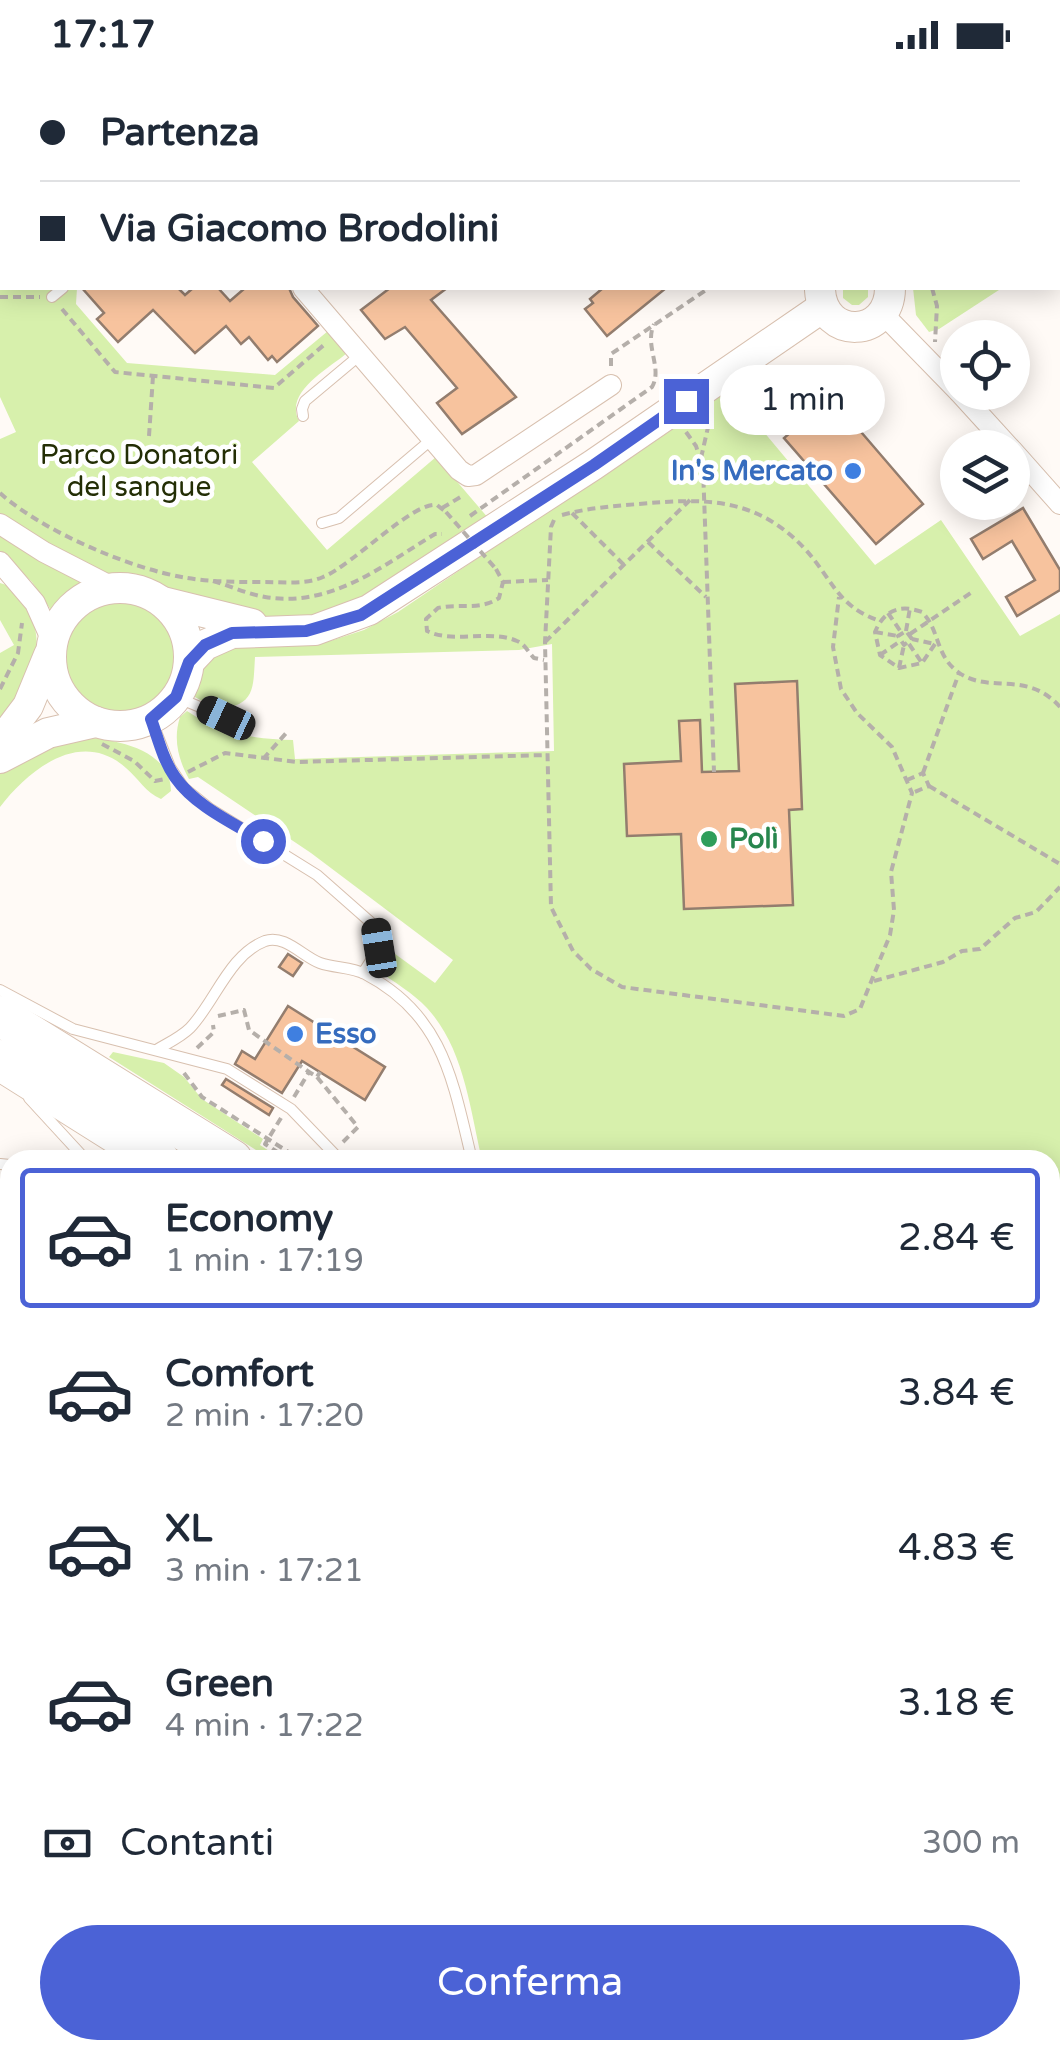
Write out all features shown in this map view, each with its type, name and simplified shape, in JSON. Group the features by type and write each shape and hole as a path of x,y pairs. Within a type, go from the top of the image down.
{"highway":[{"path":"0,1016 244,1150"},
{"path":"7,1073 142,1150"}],"street":[{"path":"305,290 458,470 468,476 476,475 611,385"},
{"path":"0,758 48,733 96,733 151,719 176,697 189,662 205,645 232,633 299,632 343,622 394,596 594,465 822,297 829,315 846,326 866,326 886,301 940,369"},
{"path":"975,410 993,430"},
{"path":"1030,470 1060,504"},
{"path":"0,524 114,588 142,591 162,602 210,616 299,632"},
{"path":"0,562 35,603 51,646 53,676 63,697 96,733"},
{"path":"0,743 28,706 58,624 81,599 114,588"},
{"path":"162,602 183,628 189,662"}],"lane":[{"path":"52,297 61,290"},
{"path":"303,416 305,402 360,354"},
{"path":"322,522 339,518 432,439"},
{"path":"176,697 226,718"},
{"path":"151,719 170,767 184,788 209,808 317,874 376,927 379,948 363,973"},
{"path":"158,1050 188,1030 245,954 267,940 283,942 318,962 363,973 410,1006 433,1034 450,1074 469,1150"},
{"path":"0,990 73,1029 227,1069 291,1109 331,1150"},
{"path":"7,1073 77,1150"}],"path":[{"path":"611,385 612,354 706,290"},
{"path":"932,290 935,344"},
{"path":"0,297 52,297 115,372 153,376 274,388 340,331"},
{"path":"0,493 38,522 151,569 213,581 261,597 316,597 364,578 435,534 456,531 473,510 652,387 657,377 650,341 654,324"},
{"path":"149,436 153,376"},
{"path":"712,411 701,458 714,772"},
{"path":"678,420 701,458"},
{"path":"444,510 468,493"},
{"path":"545,642 692,499"},
{"path":"839,597 833,647 840,689 857,713 892,747 912,793 890,872 894,920 860,1009 844,1016 637,991 608,980 573,952 551,907 545,642 551,527 561,516 572,513 692,499 751,511 772,520 806,550 839,597 859,614 880,621"},
{"path":"213,581 321,579 420,506 430,504 444,510 496,569 502,582 499,598 490,604 450,605 430,613 427,630 438,635 510,639 523,644 534,658 546,660"},
{"path":"572,513 624,565"},
{"path":"648,542 707,598"},
{"path":"502,582 548,580"},
{"path":"880,655 972,592"},
{"path":"899,668 910,608"},
{"path":"935,644 922,663 899,668 880,655 875,632 888,613 910,608 922,612 930,621 935,644 958,672 983,682 1022,684 1040,690 1060,707"},
{"path":"888,613 922,663"},
{"path":"875,632 935,644"},
{"path":"0,689 18,653 21,634"},
{"path":"958,672 923,773 928,786 1060,864"},
{"path":"263,758 288,731"},
{"path":"96,733 155,781 168,778"},
{"path":"186,773 226,753 298,762 547,755"},
{"path":"907,780 923,773"},
{"path":"912,793 928,786"},
{"path":"872,982 943,962 962,950 980,949 1015,918 1036,912 1060,887"},
{"path":"317,1077 358,1128 342,1150"}],"green space":[{"name":"Parco Donatori del sangue","path":"0,290 77,290 76,304 127,363 275,375 328,331 347,353 302,391 296,410 299,421 252,462 327,550 436,457 489,519 356,604 320,616 271,619 170,594 135,578 110,578 0,516 0,439 16,432 0,397"},
{"path":"843,290 868,290 868,297 859,305 843,298"},
{"path":"913,290 999,290 953,320 940,320 940,328 929,332 916,315"},
{"path":"728,389 875,565 941,520 1020,636 1060,614 1060,1150 480,1150 464,1080 450,1041 422,1003 377,970 391,951 435,983 453,960 311,853 198,777 189,779 178,749 180,717 187,711 238,734 293,740 295,759 554,751 552,644 519,650 255,657 250,694 239,704 217,709 193,696 198,673 211,648 262,640 330,641 364,630 398,612"},
{"path":"0,533 86,582 66,593 51,610 32,582 0,551"},
{"path":"0,583 23,600 37,642 32,671 0,728 0,653 14,645 0,620"},
{"path":"120,599 142,603 161,616 174,635 178,657 174,679 161,698 142,711 120,715 98,711 79,698 66,679 62,657 66,635 79,616 98,603"},
{"path":"73,736 103,739 149,754 168,776 171,791 161,799 109,757 74,753 41,767 0,807 0,772"},
{"path":"113,1052 164,1063 184,1077 202,1099 263,1139 260,1145 268,1150 256,1150 109,1057"}],"building":[{"path":"84,290 180,290 185,295 191,290 220,290 230,301 243,290 290,290 318,326 277,362 272,356 268,360 249,337 241,344 226,326 195,353 153,310 118,342 97,319 104,313"},
{"path":"387,290 444,290 431,300 516,397 462,434 437,403 457,388 405,327 385,339 361,310"},
{"path":"601,290 664,290 607,336 585,309 593,303 590,299"},
{"name":"In's Mercato","path":"831,397 923,504 876,544 784,438"},
{"path":"1003,520 1030,520 1060,570 1060,590 1017,616 1006,597 1035,580 1012,541 983,559 971,539"},
{"path":"797,681 802,809 789,810 793,905 684,909 681,834 627,836 624,764 681,761 679,721 700,720 702,772 739,771 735,684"},
{"path":"288,954 302,963 293,976 279,967"},
{"path":"288,1006 385,1067 365,1100 302,1061 282,1093 235,1064 242,1051 255,1059"},
{"path":"226,1079 273,1108 269,1115 222,1085"}],"place":[{"name":"In's Mercato","path":"853,471"},
{"name":"Polì","path":"709,839"},
{"name":"Esso","path":"295,1034"}],"route":[{"path":"263,841 184,788 174,776 151,719 176,697 196,653 232,633 306,631 361,615 686,401"}]}
